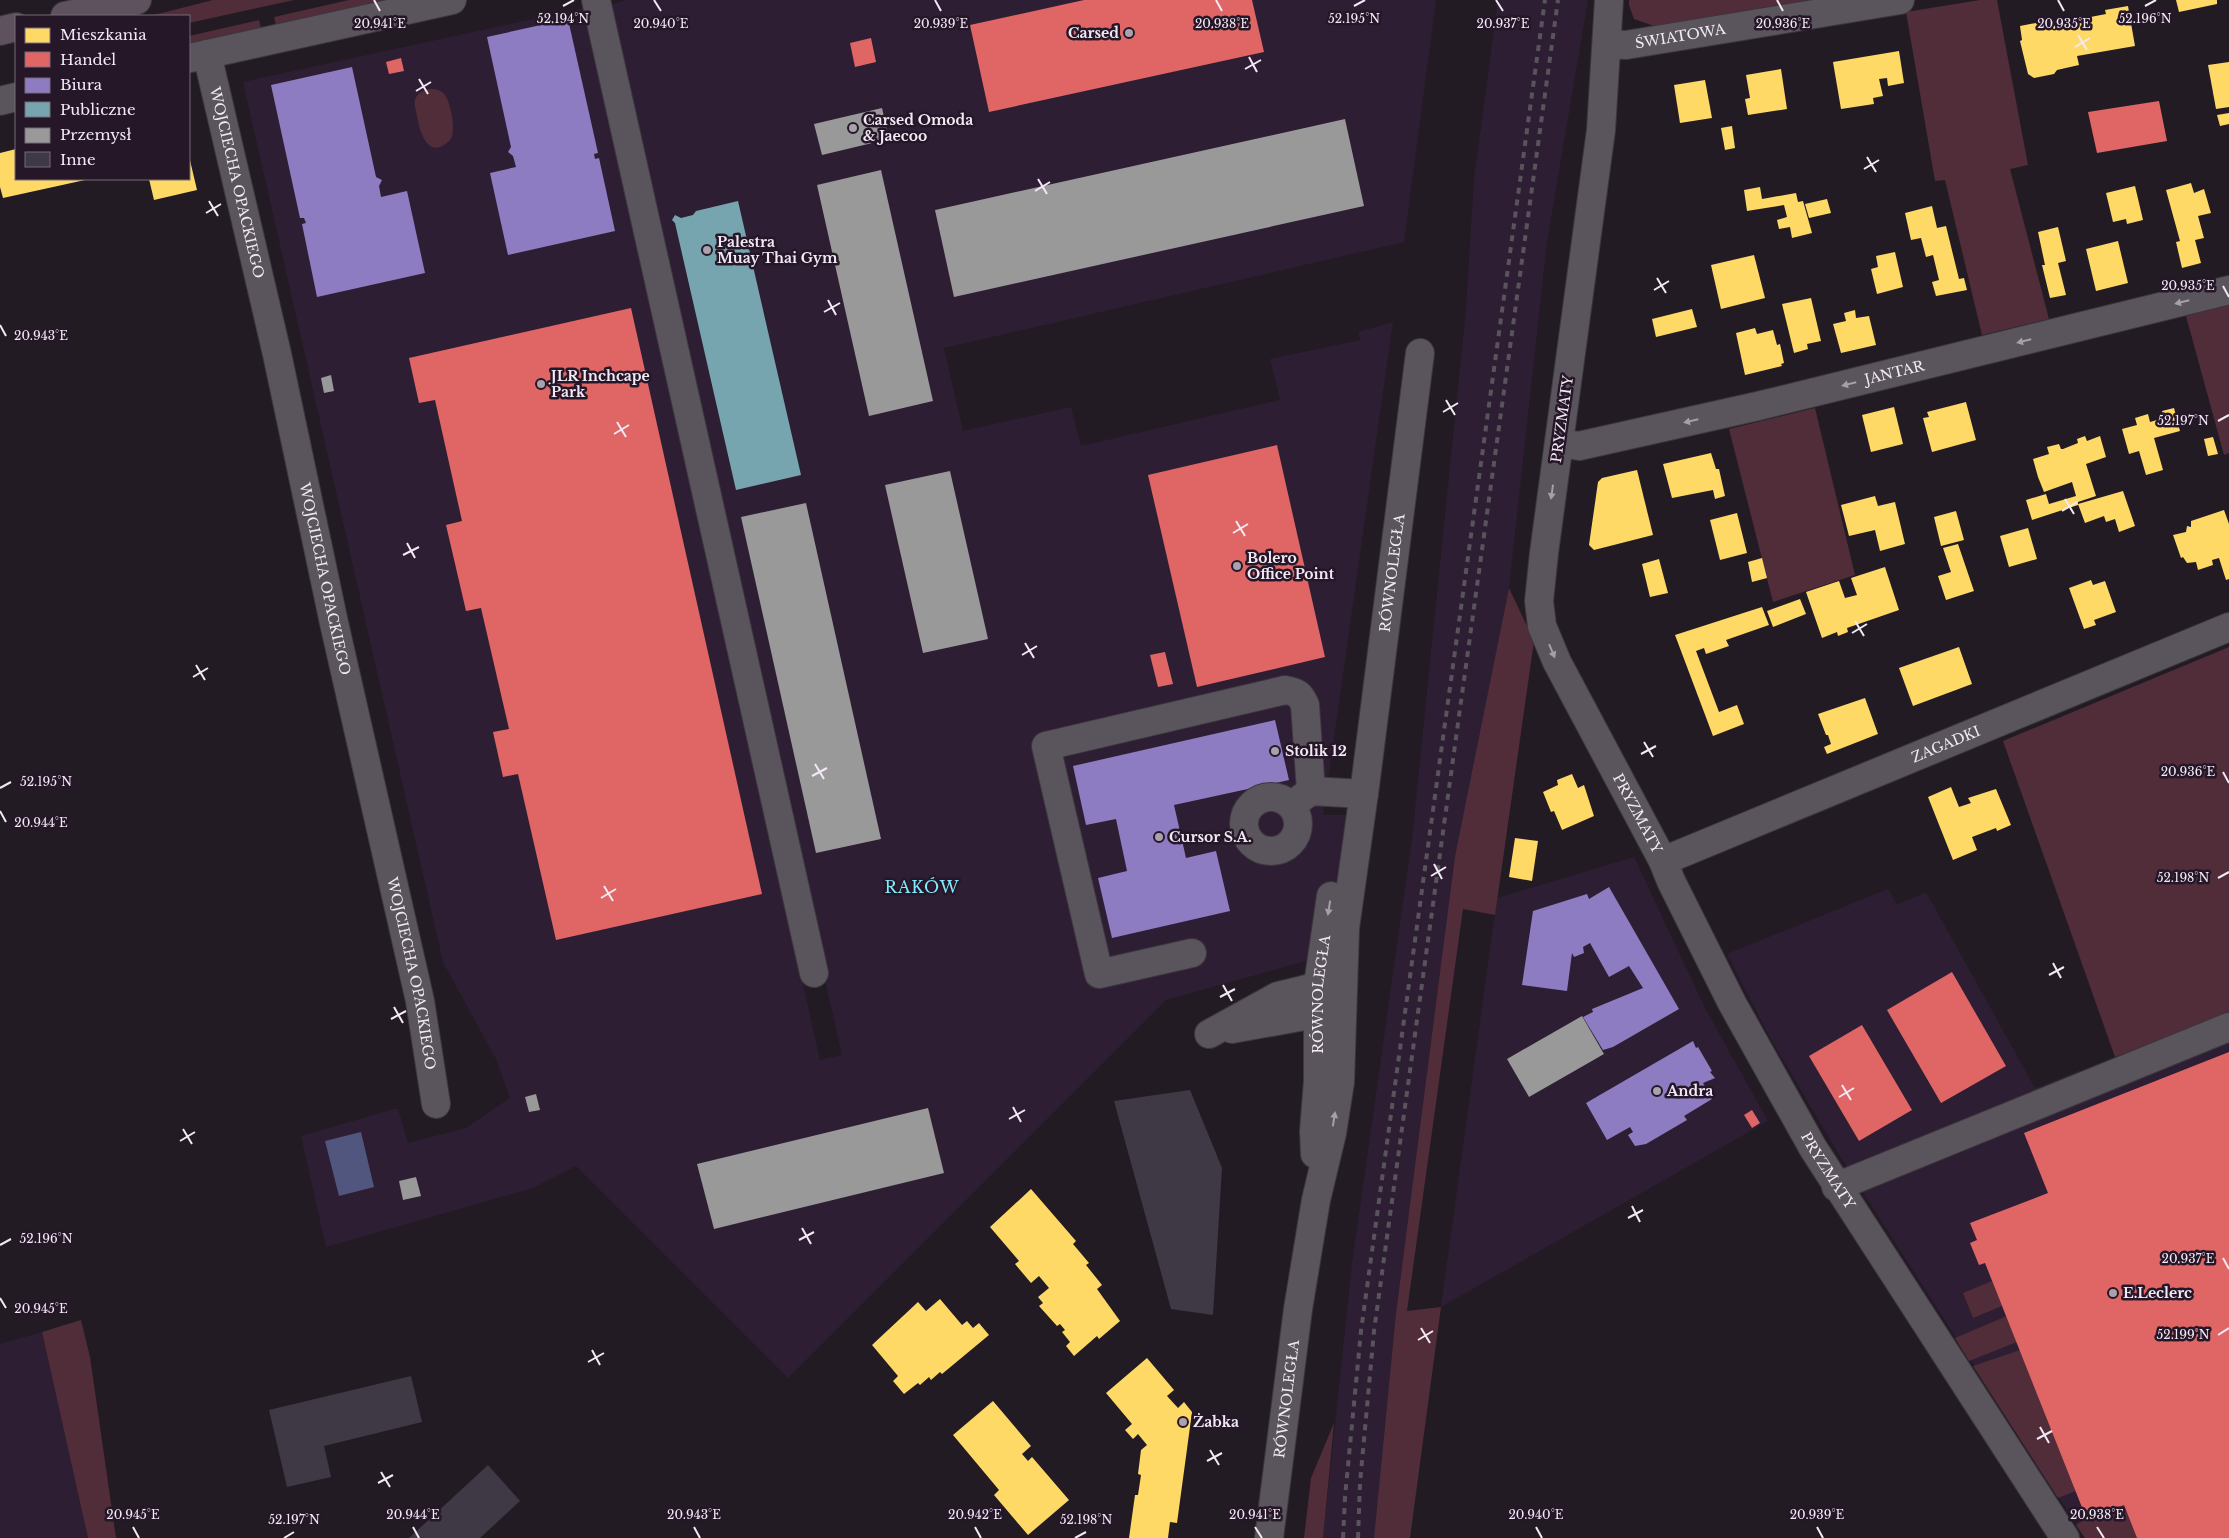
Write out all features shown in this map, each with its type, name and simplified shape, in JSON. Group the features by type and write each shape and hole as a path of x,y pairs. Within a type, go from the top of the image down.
{"main road":[{"path":"69,15 137,0"},
{"path":"0,31 15,27"}],"street":[{"path":"198,56 452,0"},
{"path":"596,0 814,973"},
{"name":"PRYZMATY","path":"1609,0 1601,130 1539,601 1542,626 1570,687 1663,861 1732,1004 1836,1187 2064,1538"},
{"name":"ŚWIATOWA","path":"1607,44 1626,45 1900,0"},
{"name":"WOJCIECHA OPACKIEGO","path":"198,56 276,354 334,623 420,1002 436,1104"},
{"path":"0,101 15,97"},
{"name":"JANTAR","path":"1559,443 1580,446 1758,406 2229,290"},
{"name":"RÓWNOLEGŁA","path":"1270,1538 1298,1309 1316,1200 1332,1133 1340,1082 1331,1012 1330,983 1344,928 1364,794 1420,353"},
{"name":"ZAGADKI","path":"1663,861 2229,627"},
{"path":"1192,953 1099,974 1046,746 1285,690 1297,692 1305,706 1301,798 1364,794"},
{"path":"1330,983 1280,1008 1331,1012"},
{"path":"1836,1187 2229,1027"}],"shaded area":[{"path":"213,0 294,0 190,23 190,15 154,15"},
{"path":"349,0 388,0 276,25 274,17"},
{"path":"627,0 1436,0 1404,242 944,348 963,431 1071,407 1081,446 1280,400 1270,359 1361,340 1358,332 1393,322 1323,815 1354,815 1331,954 1166,1000 788,1378 576,1166 533,1188 326,1247 301,1136 398,1109 408,1143 466,1128 510,1098 496,1059 443,962 243,82 584,8 820,1060 842,1055 606,6"},
{"path":"1498,0 1588,0 1547,242 1509,588 1455,856 1396,1313 1374,1538 1323,1538 1352,1264 1412,839 1466,309 1474,179"},
{"path":"1629,0 1809,0 1654,26 1634,19"},
{"path":"1980,0 1997,0 2028,165 2010,169 2049,319 1982,335 1945,180 1935,181 1906,12"},
{"path":"259,20 261,28 190,44 190,36"},
{"path":"430,89 438,90 445,95 452,117 453,130 451,139 437,148 431,147 423,137 415,106 417,95"},
{"path":"2229,305 2229,453 2224,455 2186,316"},
{"path":"1815,408 1855,575 1773,602 1729,429"},
{"path":"1509,588 1534,641 1495,915 1463,909 1407,1311 1441,1307 1410,1538 1374,1538 1396,1313 1455,856"},
{"path":"2229,647 2229,1013 2115,1057 2003,741"},
{"path":"1634,857 1705,1008 1768,1121 1441,1307 1497,898"},
{"path":"1888,889 1897,905 1926,892 2035,1088 2229,1013 2229,1538 2085,1538 1844,1163 1769,1036 1727,954"},
{"path":"1992,1281 2002,1306 1973,1318 1963,1293"},
{"path":"2007,1316 2017,1342 1969,1361 1955,1338"},
{"path":"81,1320 90,1357 116,1538 88,1538 42,1332"},
{"path":"42,1332 88,1538 0,1538 0,1344"},
{"path":"2020,1350 2076,1491 2058,1498 1973,1366"},
{"path":"1334,1423 1323,1538 1304,1538 1311,1478"},
{"path":"2124,1505 2137,1538 2085,1538 2076,1525 2087,1518 2088,1520"}],"water":[{"path":"361,1132 374,1187 339,1196 325,1141"}],"building: Mieszkania":[{"path":"2176,0 2217,0 2217,4 2179,12"},
{"path":"2128,6 2135,46 2077,56 2079,65 2057,70 2054,74 2034,78 2028,74 2020,41 2022,40 2020,26 2041,22 2042,29 2048,28 2049,25 2106,14 2105,10"},
{"path":"1899,51 1904,83 1888,86 1887,78 1879,79 1883,96 1873,98 1874,104 1841,109 1833,62"},
{"path":"2229,62 2229,107 2216,109 2208,65"},
{"path":"1781,69 1787,109 1748,115 1745,99 1750,98 1746,75"},
{"path":"1705,80 1712,118 1680,123 1674,85"},
{"path":"2229,113 2229,124 2220,126 2217,115"},
{"path":"1732,126 1735,148 1725,150 1721,128"},
{"path":"15,149 15,180 85,180 3,198 0,187 0,153"},
{"path":"190,160 197,190 154,200 149,180 190,180"},
{"path":"2191,183 2194,193 2204,189 2211,213 2198,216 2204,238 2195,240 2201,263 2182,268 2176,242 2180,241 2166,190"},
{"path":"2135,186 2143,220 2127,224 2126,219 2113,222 2106,193"},
{"path":"1760,187 1762,199 1796,193 1798,202 1803,201 1812,233 1792,238 1790,227 1779,229 1777,220 1787,217 1784,205 1747,211 1744,190"},
{"path":"1827,199 1831,213 1809,218 1805,204"},
{"path":"1932,206 1937,228 1946,226 1959,279 1964,278 1967,290 1936,296 1932,282 1939,280 1933,255 1926,257 1921,238 1911,240 1905,213"},
{"path":"2058,227 2066,261 2058,263 2066,295 2050,298 2042,265 2045,265 2038,232"},
{"path":"2118,241 2128,283 2096,291 2086,249"},
{"path":"1895,252 1903,287 1877,294 1871,269 1878,267 1876,256"},
{"path":"1754,255 1765,298 1721,309 1711,265"},
{"path":"1811,298 1821,341 1807,344 1808,349 1794,353 1782,304"},
{"path":"1692,309 1697,327 1656,337 1652,319"},
{"path":"1855,310 1856,318 1869,316 1876,345 1841,353 1833,324 1846,321 1844,313"},
{"path":"1755,328 1757,334 1773,330 1777,345 1780,344 1784,363 1781,364 1782,366 1745,375 1736,333"},
{"path":"1966,402 1976,440 1932,452 1923,418 1929,417 1927,412"},
{"path":"1894,407 1903,444 1871,452 1862,415"},
{"path":"2174,408 2180,431 2154,438 2163,470 2146,475 2139,451 2129,454 2122,429 2137,425 2135,418 2148,414 2150,422 2164,418 2162,411"},
{"path":"2085,436 2087,441 2100,436 2106,457 2086,464 2096,496 2078,502 2078,505 2032,520 2026,500 2046,494 2049,504 2076,496 2072,482 2044,492 2033,459 2049,454 2047,447 2059,444 2061,449 2063,449 2078,443 2077,439"},
{"path":"2213,437 2218,454 2208,456 2204,439"},
{"path":"1711,453 1716,469 1719,469 1725,496 1715,499 1713,490 1672,498 1663,464"},
{"path":"1637,470 1653,535 1594,550 1589,545 1598,482 1602,478"},
{"path":"2123,491 2135,526 2119,532 2115,519 2106,522 2104,516 2085,523 2078,504"},
{"path":"1875,496 1878,506 1895,502 1905,544 1880,551 1875,530 1849,536 1841,505"},
{"path":"2224,510 2229,524 2229,579 2226,580 2219,558 2212,560 2213,565 2198,570 2196,562 2187,563 2183,557 2181,558 2173,535 2186,532 2187,526 2191,527 2191,521"},
{"path":"1956,511 1964,540 1941,546 1934,517"},
{"path":"1737,513 1747,553 1720,560 1710,520"},
{"path":"2028,528 2037,559 2009,567 2000,536"},
{"path":"1958,544 1974,591 1946,600 1938,576 1951,572 1943,548"},
{"path":"1762,558 1767,578 1752,582 1748,562"},
{"path":"1659,559 1668,593 1650,597 1642,564"},
{"path":"1885,567 1899,610 1847,628 1848,632 1838,636 1837,632 1822,638 1806,592 1839,581 1845,598 1857,595 1851,578"},
{"path":"2091,580 2093,585 2105,581 2116,612 2094,620 2096,625 2084,629 2069,588"},
{"path":"1800,599 1806,614 1773,627 1767,611"},
{"path":"1762,607 1769,625 1726,640 1729,646 1706,654 1704,648 1696,651 1719,712 1737,705 1744,724 1713,736 1675,635"},
{"path":"1959,647 1972,684 1913,706 1899,668"},
{"path":"1865,698 1878,734 1827,754 1824,747 1831,744 1818,714"},
{"path":"1572,774 1578,788 1584,785 1594,816 1562,830 1554,811 1551,812 1543,792 1558,785 1557,780"},
{"path":"1951,787 1959,807 1971,803 1968,798 1996,789 2011,825 1997,831 1996,828 1972,837 1977,850 1953,860 1928,797"},
{"path":"1515,838 1538,841 1532,881 1509,877"},
{"path":"1031,1189 1076,1241 1073,1244 1089,1263 1086,1265 1102,1285 1097,1289 1120,1321 1099,1339 1097,1336 1074,1356 1066,1346 1070,1342 1062,1332 1065,1330 1060,1324 1057,1326 1039,1306 1043,1303 1038,1297 1049,1288 1039,1276 1031,1283 1015,1264 1019,1261 990,1227"},
{"path":"940,1299 962,1325 967,1321 973,1328 979,1323 989,1335 942,1374 940,1372 931,1380 929,1377 920,1385 918,1383 904,1394 893,1381 898,1376 872,1345 918,1302 926,1311"},
{"path":"1147,1358 1174,1390 1167,1396 1178,1408 1184,1402 1192,1412 1177,1523 1170,1522 1168,1538 1129,1538 1135,1495 1138,1495 1141,1475 1138,1474 1141,1450 1147,1445 1138,1434 1133,1439 1125,1430 1132,1424 1106,1393"},
{"path":"993,1401 1031,1446 1022,1454 1028,1461 1032,1457 1069,1500 1028,1535 994,1495 999,1490 953,1435"}],"building: Handel":[{"path":"1084,0 1252,0 1264,52 989,112 970,25"},
{"path":"871,38 876,62 855,67 850,43"},
{"path":"401,58 404,71 389,74 386,62"},
{"path":"2159,101 2167,141 2097,153 2088,112"},
{"path":"631,308 762,894 556,940 518,774 503,777 493,732 509,729 481,608 466,611 446,525 462,521 435,400 419,403 409,358"},
{"name":"Bolero Office Point","path":"1277,445 1325,657 1197,687 1148,475"},
{"path":"1165,652 1173,684 1158,687 1150,655"},
{"path":"1952,972 2006,1066 1941,1103 1887,1010"},
{"path":"1862,1025 1912,1110 1859,1141 1809,1056"},
{"name":"E.Leclerc","path":"2229,1052 2229,1538 2137,1538 2124,1505 2087,1520 1985,1263 1979,1265 1970,1243 1977,1240 1970,1223 2048,1193 2024,1133"},
{"path":"1752,1110 1760,1123 1752,1128 1744,1115"}],"building: Biura":[{"path":"568,19 598,153 594,154 595,159 599,158 615,231 508,255 490,173 516,167 513,156 508,152 511,147 487,37"},
{"path":"352,67 376,177 382,180 379,186 381,197 407,191 425,273 317,297 302,224 306,223 304,218 300,218 271,85"},
{"path":"1275,720 1289,780 1174,805 1186,858 1216,851 1230,911 1112,938 1098,878 1127,871 1116,819 1086,825 1073,766"},
{"path":"1609,887 1679,1009 1613,1047 1603,1050 1583,1017 1593,1012 1592,1009 1643,988 1629,966 1609,977 1590,943 1583,947 1584,953 1574,957 1572,953 1567,991 1522,985 1533,911 1587,894 1589,899"},
{"name":"Andra","path":"1693,1041 1715,1078 1703,1083 1712,1099 1684,1116 1687,1120 1646,1144 1635,1146 1628,1135 1633,1132 1630,1127 1607,1140 1586,1103"}],"building: Publiczne":[{"path":"738,201 801,475 736,490 675,223 672,220 675,215 681,218 693,215 696,211"}],"building: Przemysł":[{"path":"882,108 889,139 822,155 814,124"},
{"path":"1345,119 1364,206 954,297 935,210"},
{"path":"881,170 933,401 869,416 817,185"},
{"path":"331,375 334,391 324,393 321,378"},
{"path":"950,471 988,639 923,653 885,485"},
{"path":"806,503 881,839 816,853 741,517"},
{"path":"1582,1016 1604,1054 1529,1097 1507,1059"},
{"path":"536,1094 540,1110 529,1112 525,1097"},
{"path":"928,1108 944,1173 714,1229 697,1164"},
{"path":"416,1177 421,1196 403,1200 399,1181"}],"building: Inne":[{"path":"1190,1090 1222,1168 1213,1315 1171,1309 1114,1101"},
{"path":"411,1376 422,1422 324,1446 331,1477 287,1487 269,1410"},
{"path":"488,1465 520,1501 480,1538 409,1538"}],"railway":[{"path":"1343,1538 1345,1497 1361,1331 1545,0"},
{"path":"1358,1538 1360,1483 1374,1331 1558,0"}],"place":[{"name":"Carsed","path":"1129,33"},
{"name":"Carsed Omoda & Jaecoo","path":"853,128"},
{"name":"Palestra Muay Thai Gym","path":"707,250"},
{"name":"JLR Inchcape Park","path":"541,384"},
{"name":"Bolero Office Point","path":"1237,566"},
{"name":"Stolik 12","path":"1275,751"},
{"name":"Cursor S.A.","path":"1159,837"},
{"name":"Andra","path":"1657,1091"},
{"name":"E.Leclerc","path":"2113,1293"},
{"name":"Żabka","path":"1183,1422"}],"district":[{"name":"RAKÓW","path":"922,887"}]}
